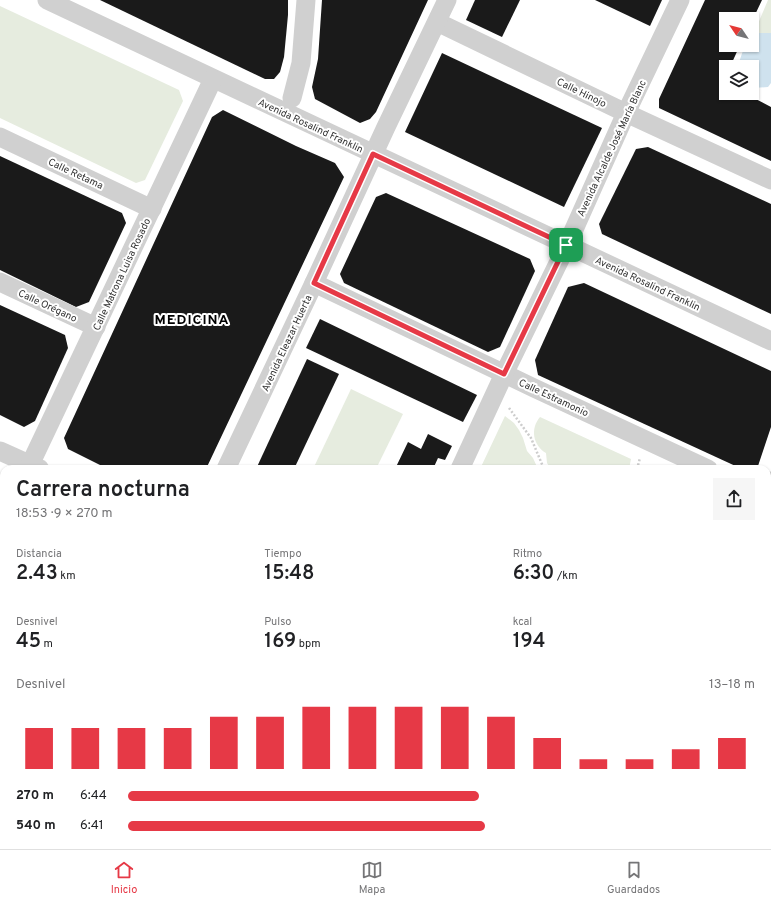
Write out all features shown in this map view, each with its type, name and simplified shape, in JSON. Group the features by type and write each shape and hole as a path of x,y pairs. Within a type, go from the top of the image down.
{"street":[{"name":"Avenida Rosalind Franklin","path":"47,0 771,341"},
{"path":"292,98 301,63 306,0"},
{"name":"Avenida Eleazar Huerta","path":"228,465 373,154 447,0"},
{"name":"Avenida Alcalde José María Blanc","path":"462,465 680,0"},
{"name":"Calle Hinojo","path":"437,22 626,113 771,180"},
{"name":"Calle Matrona Luisa Rosado","path":"34,465 96,327 213,78"},
{"name":"Calle Retama","path":"0,137 152,209"},
{"name":"Calle Orégano","path":"0,282 96,327"},
{"name":"Calle Estramonio","path":"314,283 699,465"},
{"path":"0,451 27,465"}],"path":[{"path":"508,407 531,438 542,465"},
{"path":"638,465 641,453"}],"shaded area":[{"path":"768,0 771,0 771,33 759,33 759,21"},
{"path":"0,6 179,90 183,101 145,180 136,183 0,118"},
{"path":"351,389 403,414 378,465 315,465"},
{"path":"505,416 514,423 519,430 527,451 536,465 482,465"},
{"path":"540,417 631,459 630,465 548,465 546,453 538,446 534,436 537,422"}],"water":[{"path":"759,33 771,33 771,83 768,87 759,88 759,60 740,60 743,52 759,52"}],"building":[{"path":"100,0 288,0 284,57 280,72 274,79 265,79"},
{"path":"322,0 428,0 376,112 370,119 360,123 315,99 312,87 318,59"},
{"path":"475,0 520,0 502,37 466,20"},
{"path":"595,0 662,0 650,26"},
{"path":"705,0 762,0 756,12 719,12 719,52 737,52 733,60 719,60 719,100 758,100 771,107 771,161 659,108 659,99"},
{"path":"442,53 602,128 564,207 405,132"},
{"path":"223,110 296,146 335,163 344,177 208,465 100,465 68,449 64,438 212,117"},
{"path":"648,147 771,204 771,314 602,234 599,224 636,149"},
{"path":"0,156 122,213 126,223 89,302 76,307 0,270"},
{"path":"386,193 530,259 535,271 500,347 488,352 344,283 340,274 376,197"},
{"path":"584,283 771,371 771,427 758,465 733,465 538,375 535,360 568,287"},
{"path":"0,305 65,335 68,348 35,421 24,427 0,415"},
{"path":"320,319 477,395 463,422 306,348"},
{"path":"307,359 339,374 296,465 258,465"},
{"path":"428,434 452,446 445,460 438,458 435,465 397,465 408,442 421,449"}],"district":[{"name":"MEDICINA","path":"192,319"}],"route":[{"path":"373,154 566,245 504,374 314,283 373,154"}]}
